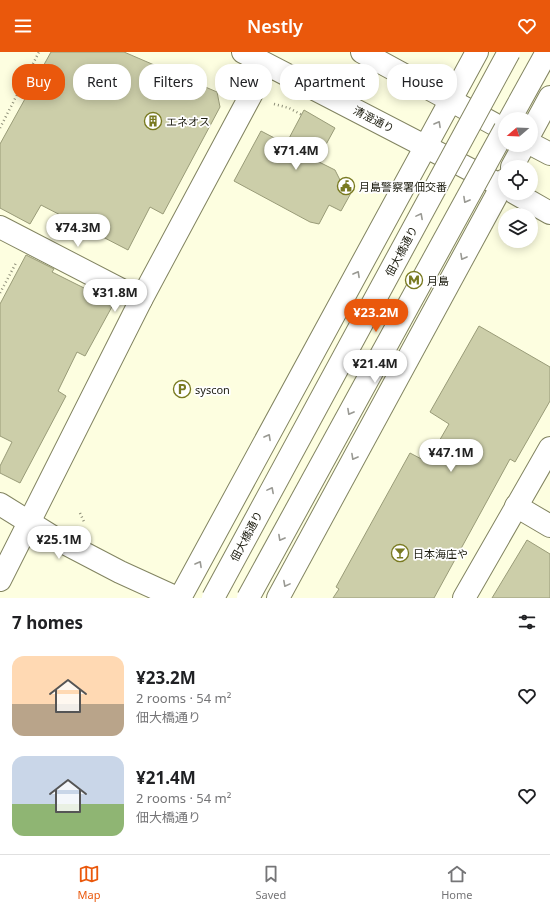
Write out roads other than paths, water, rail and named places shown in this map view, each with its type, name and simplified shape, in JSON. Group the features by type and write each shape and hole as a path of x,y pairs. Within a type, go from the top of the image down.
{"main road":[{"name":"清澄通り","path":"243,52 265,64"},
{"path":"362,52 450,102 498,126"},
{"path":"180,598 477,52"},
{"name":"佃大橋通り","path":"213,598 508,52"},
{"path":"514,112 547,52"},
{"name":"清澄通り","path":"272,68 426,146 498,178"},
{"path":"538,119 550,97"},
{"path":"0,580 141,300 248,100"},
{"path":"248,598 498,142"},
{"path":"538,148 550,154"},
{"path":"278,598 499,200"},
{"name":"清澄通り","path":"532,200 550,213"},
{"path":"0,227 141,300"},
{"path":"464,598 550,448"},
{"path":"0,504 53,537 108,566 177,598"},
{"path":"516,506 550,526"}],"place":[{"name":"エネオス","path":"153,121"},
{"name":"月島警察署佃交番","path":"346,186"},
{"name":"月島","path":"414,280"},
{"name":"syscon","path":"182,389"},
{"name":"日本海庄や","path":"400,553"}]}
